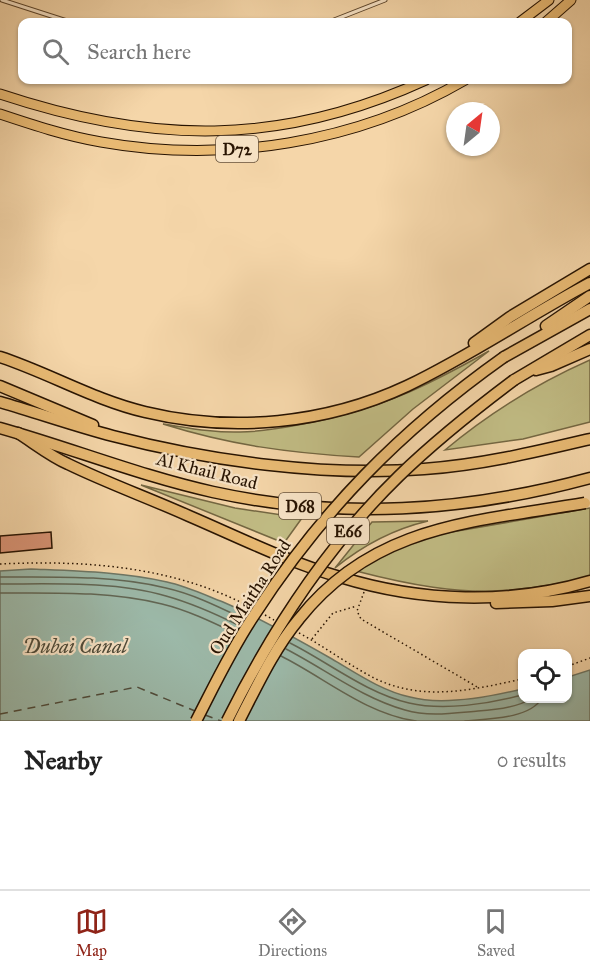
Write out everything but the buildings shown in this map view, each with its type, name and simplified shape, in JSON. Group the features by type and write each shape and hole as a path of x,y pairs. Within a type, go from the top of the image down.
{"highway":[{"path":"450,363 510,317 590,269"},
{"path":"0,357 111,403 144,412 182,419 248,423 315,416 352,407 388,394 450,363 590,283"},
{"path":"508,354 590,296"},
{"name":"Oud Maitha Road","path":"196,721 225,664 280,575 353,486 405,435 461,388 508,354 590,309"},
{"name":"E66","path":"227,721 249,675 274,632 332,550 364,511 399,475 459,422 526,372 590,335"},
{"path":"526,372 551,366 590,349"},
{"path":"0,386 63,411 111,436"},
{"name":"Al Khail Road","path":"0,402 111,436 194,454 331,470 425,469 487,462 590,439"},
{"name":"Al Khail Road","path":"0,428 211,492 250,500 330,509 370,510 451,505 529,493 590,478"},
{"path":"18,433 69,464 285,557 368,585 419,595 440,602 552,601 590,596"},
{"path":"239,721 256,687 297,621 327,588 361,561 400,541 443,528 587,503"},
{"path":"419,595 477,597 523,595 590,581"}],"main road":[{"path":"525,18 549,0"},
{"path":"551,18 571,0"},
{"name":"D72","path":"0,94 60,113 113,124 160,130 217,131 278,126 323,116 368,103 416,84"},
{"name":"D72","path":"0,114 55,132 124,146 172,150 242,149 310,139 355,128 419,103 457,84"}],"lane":[{"path":"2,0 58,18"},
{"path":"339,18 385,0"}],"path":[{"path":"0,564 94,564 135,569 200,586 249,606"},
{"path":"368,585 358,606 357,611 361,620 480,688"},
{"path":"312,640 333,613 358,606"},
{"path":"259,612 280,623"},
{"path":"291,629 374,678 414,692 451,692 518,680"},
{"path":"572,664 590,658"}],"shaded area":[{"path":"489,351 413,409 359,457 260,447 163,424 211,431 248,432 329,419 399,396"},
{"path":"590,360 590,422 523,439 445,450 514,400"},
{"path":"141,485 235,508 302,518 284,543"},
{"path":"590,508 590,576 580,580 520,589 472,591 414,584 356,571 397,548 440,534"},
{"path":"428,521 379,539 356,552 335,568 372,522"}],"water":[{"name":"Dubai Canal","path":"31,569 83,571 150,579 181,586 223,602 265,622 379,686 423,700 451,701 518,690 518,703 572,703 572,676 590,670 590,721 0,721 0,571"}],"ferry route":[{"path":"0,714 137,687 195,711"},
{"path":"205,715 221,721"}]}
